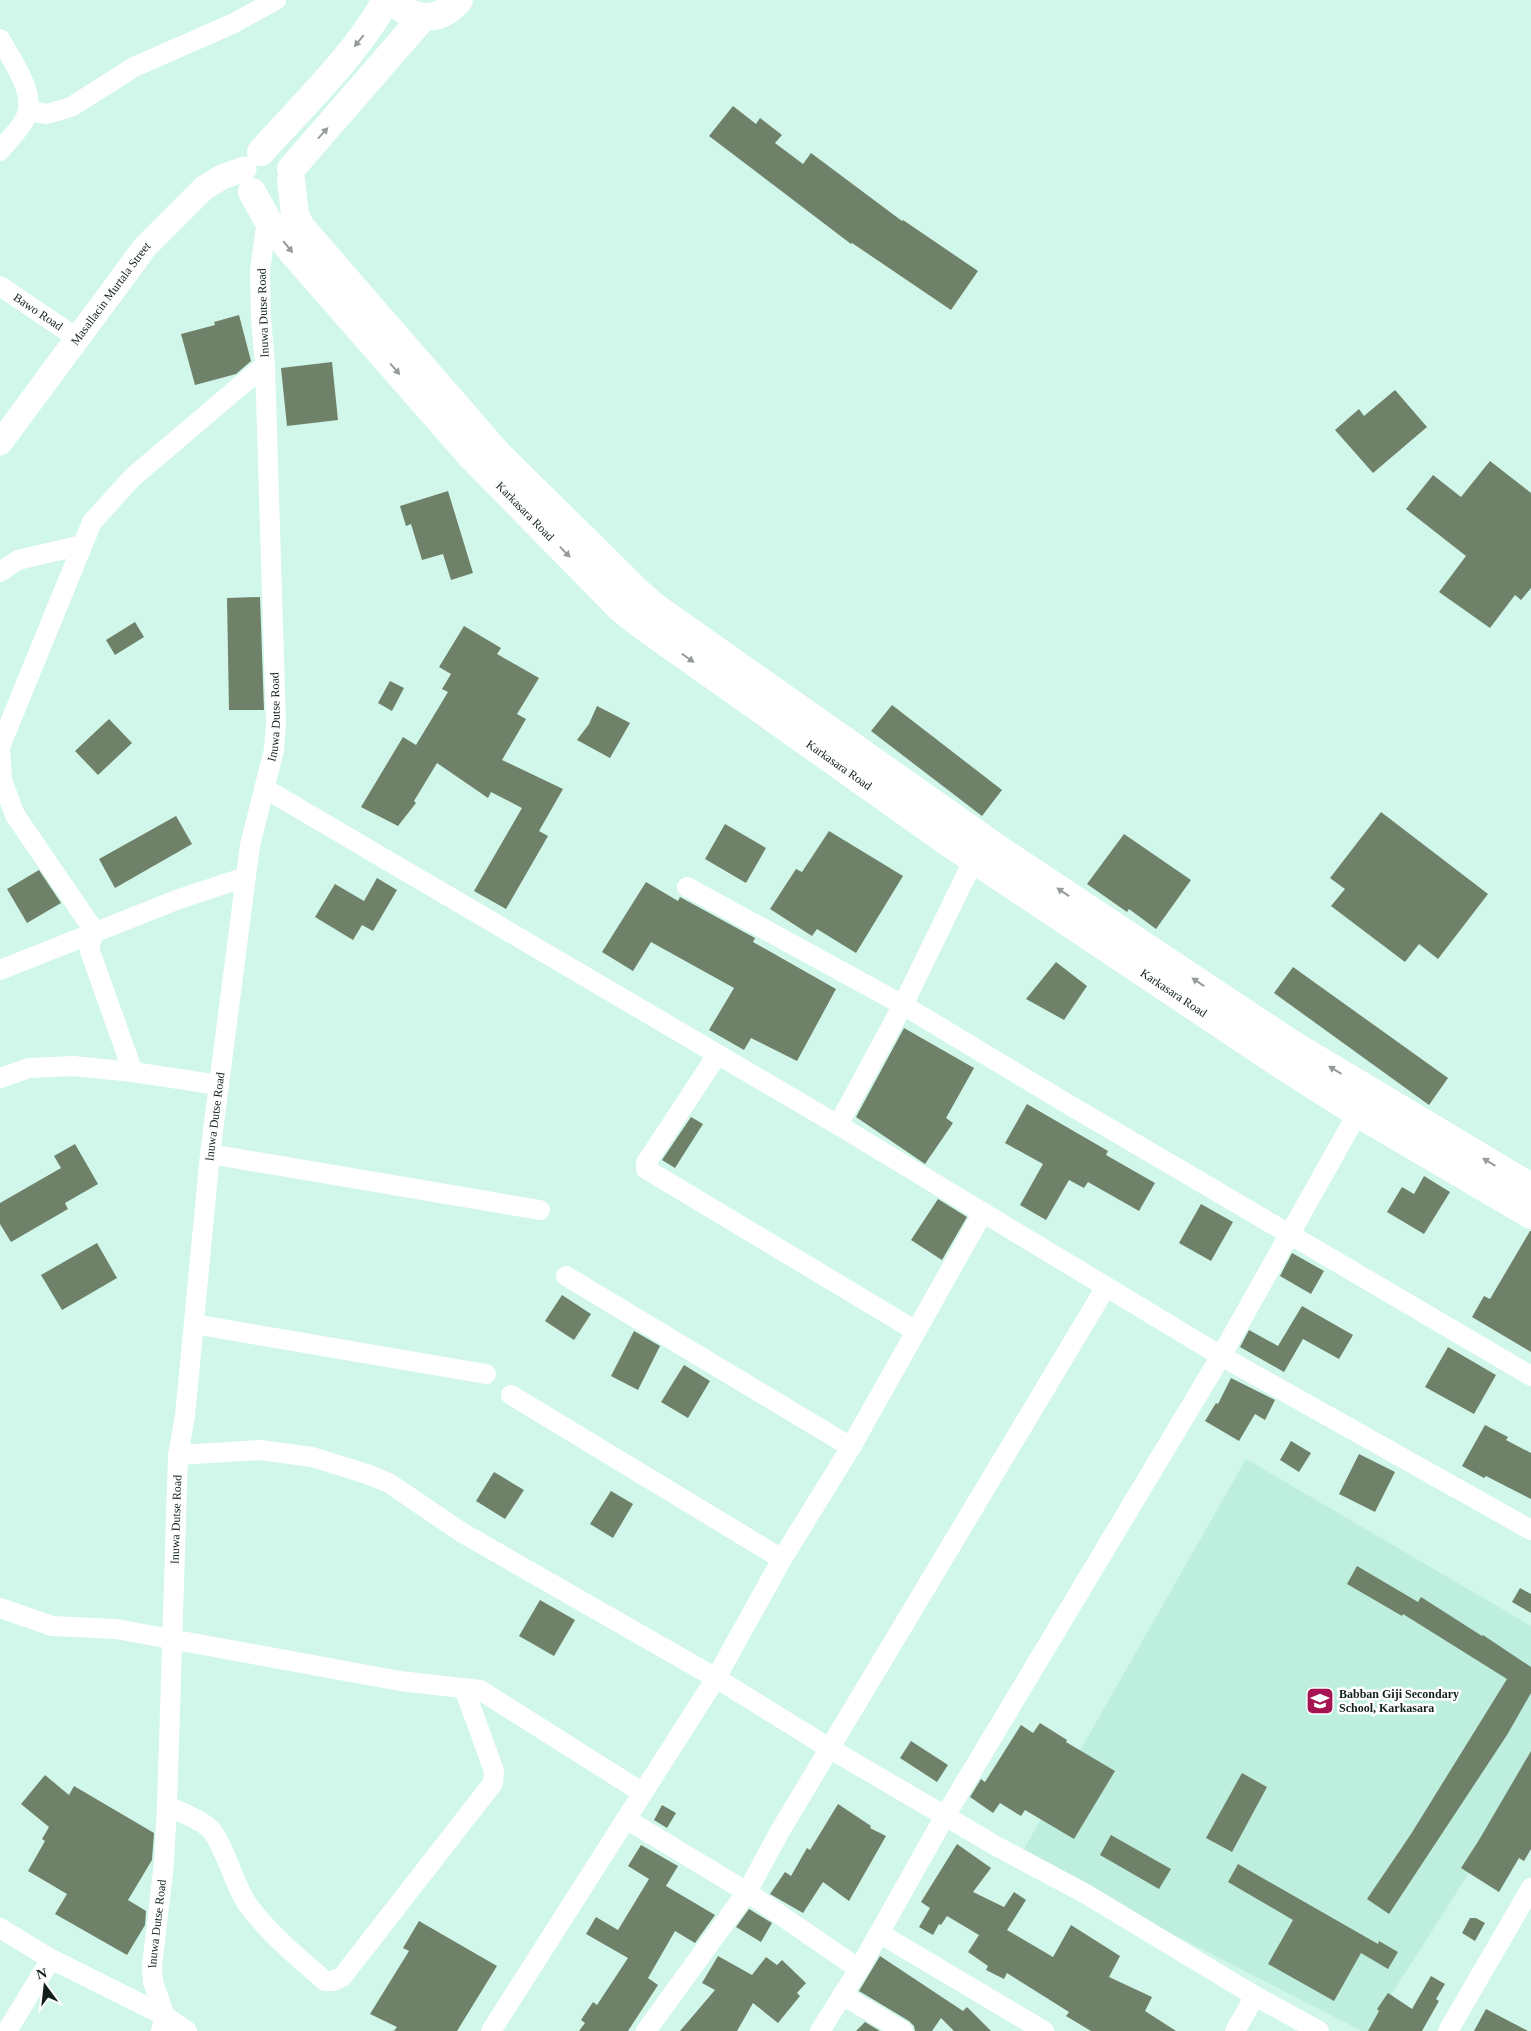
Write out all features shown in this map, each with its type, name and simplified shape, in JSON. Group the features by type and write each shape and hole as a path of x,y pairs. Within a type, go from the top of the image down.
{"main road":[{"path":"252,171 373,24 386,0"},
{"path":"394,0 402,9 412,15 423,18 444,14 459,0"},
{"path":"252,171 260,196 270,198 279,195 286,189 291,175 423,18"},
{"path":"252,171 271,150 281,154 288,161 291,175"},
{"name":"Karkasara Road","path":"252,171 267,219 293,252 471,456 621,609 979,849 1292,1044 1363,1103 1531,1215"},
{"name":"Karkasara Road","path":"291,175 295,214 300,226 497,453 639,593 663,613 979,849"},
{"name":"Karkasara Road","path":"1363,1103 1531,1187"}],"street":[{"path":"28,111 47,114 71,107 134,67 232,24 276,0"},
{"path":"0,39 20,76 28,98 28,111 24,121 0,151"},
{"path":"0,62 20,76"},
{"name":"Masallacin Murtala Street","path":"0,442 152,240 204,188 217,179 252,171"},
{"name":"Inuwa Dutse Road","path":"163,2023 153,1982 152,1966 164,1863 167,1806 178,1456 185,1416 210,1154 250,845 274,750 276,724 265,364 260,272 267,219"},
{"name":"Bawo Road","path":"0,286 77,338"},
{"path":"95,932 15,815 2,780 0,747 92,522 133,477 265,364"},
{"path":"0,572 18,560 82,545"},
{"path":"264,788 838,1125 1221,1356 1531,1530"},
{"path":"838,1125 903,1005 979,849"},
{"path":"0,970 179,899 246,877"},
{"path":"687,887 903,1005 1531,1376"},
{"path":"95,932 90,942 90,951 133,1072"},
{"path":"717,1055 646,1163 646,1168 916,1331"},
{"path":"0,1078 29,1068 73,1066 133,1072 219,1085"},
{"path":"820,2031 858,1969 944,1816 1221,1356 1363,1103"},
{"path":"210,1154 540,1210"},
{"path":"491,2031 716,1678 782,1559 851,1447 982,1212"},
{"path":"566,1276 851,1447"},
{"path":"646,2031 748,1892 780,1831 829,1748 1106,1287"},
{"path":"194,1324 486,1374"},
{"path":"511,1395 782,1559"},
{"path":"178,1456 260,1450 312,1457 390,1483 461,1532 716,1678 944,1816 1086,1894 1255,1996 1319,2031"},
{"path":"0,1608 52,1626 116,1629 400,1680 480,1690 643,1793"},
{"path":"167,1806 210,1828 249,1907 281,1942 325,1981 333,1982 342,1977 493,1783 494,1771 464,1688"},
{"path":"626,1819 748,1892 858,1969"},
{"path":"1448,2031 1531,1888"},
{"path":"0,1928 163,2023 187,2031"},
{"path":"878,1933 1044,2031"},
{"path":"8,2031 51,1959"},
{"path":"842,1995 903,2031"},
{"path":"1235,2031 1255,1996"}],"shaded area":[{"name":"Babban Giji Secondary School, Karkasara","path":"1246,1459 1531,1626 1531,1776 1368,2031 1362,2031 1020,1856"}],"building":[{"path":"733,106 756,124 760,118 782,135 775,143 803,164 811,153 902,221 978,271 951,310 851,244 709,136"},
{"path":"239,315 251,361 236,374 195,385 181,334 215,325 214,322"},
{"path":"332,362 338,420 287,426 281,368"},
{"path":"1395,390 1427,427 1373,473 1335,430 1359,409 1364,416"},
{"path":"1490,461 1531,493 1531,588 1521,600 1515,595 1490,628 1439,592 1466,556 1406,509 1433,475 1461,497"},
{"path":"448,491 473,573 451,580 443,554 422,560 411,524 406,526 400,506"},
{"path":"260,597 264,710 229,710 227,598"},
{"path":"135,622 144,637 115,655 106,640"},
{"path":"464,626 501,648 497,654 539,678 517,714 526,719 502,760 563,789 539,831 548,836 506,909 474,891 522,808 491,792 488,798 437,763 414,801 416,803 398,826 361,807 403,737 416,745 448,692 442,689 451,674 439,667"},
{"path":"390,681 404,688 392,711 378,703"},
{"path":"892,705 1002,790 982,816 871,731"},
{"path":"597,706 630,723 610,758 577,740 589,724"},
{"path":"109,719 132,743 98,775 75,751"},
{"path":"1381,812 1488,894 1438,959 1419,944 1405,962 1331,906 1345,889 1330,878"},
{"path":"176,816 192,844 115,888 99,859"},
{"path":"725,824 766,848 746,883 705,859"},
{"path":"829,831 903,876 856,953 817,929 812,936 770,909 796,869 802,872"},
{"path":"1124,834 1191,880 1156,929 1129,909 1127,912 1087,884"},
{"path":"39,870 61,903 27,923 7,889"},
{"path":"377,878 397,890 373,931 362,925 353,940 315,917 335,884 364,901"},
{"path":"646,882 678,901 680,897 755,938 753,942 836,989 797,1061 751,1038 744,1050 709,1030 734,988 651,942 633,971 602,952"},
{"path":"1056,962 1087,986 1064,1020 1026,999"},
{"path":"1293,967 1448,1078 1429,1105 1274,993"},
{"path":"904,1028 974,1068 946,1118 953,1123 925,1164 856,1117"},
{"path":"1027,1104 1108,1151 1106,1155 1155,1183 1139,1211 1088,1182 1084,1188 1069,1180 1046,1220 1020,1205 1043,1164 1005,1143"},
{"path":"691,1117 703,1124 675,1168 662,1160"},
{"path":"75,1144 98,1184 65,1203 68,1209 11,1242 0,1224 0,1203 61,1168 54,1156"},
{"path":"1424,1176 1450,1192 1424,1234 1387,1212 1402,1187 1414,1194"},
{"path":"938,1199 967,1217 942,1260 911,1240"},
{"path":"1201,1204 1233,1222 1211,1261 1179,1243"},
{"path":"1530,1231 1531,1352 1472,1317 1484,1296 1490,1299"},
{"path":"97,1243 117,1278 62,1310 41,1275"},
{"path":"1292,1253 1324,1271 1311,1294 1280,1276"},
{"path":"562,1295 591,1314 574,1340 545,1321"},
{"path":"1302,1306 1353,1335 1339,1359 1303,1339 1284,1372 1240,1347 1249,1330 1278,1346"},
{"path":"634,1331 660,1346 638,1390 611,1376"},
{"path":"1448,1347 1496,1375 1474,1414 1425,1387"},
{"path":"684,1365 710,1381 688,1418 661,1402"},
{"path":"1231,1378 1275,1400 1265,1420 1255,1414 1239,1441 1205,1421 1216,1403 1218,1404"},
{"path":"1485,1425 1508,1437 1506,1440 1531,1453 1531,1499 1462,1466"},
{"path":"1291,1441 1311,1453 1299,1472 1280,1460"},
{"path":"1359,1454 1395,1472 1375,1512 1339,1494"},
{"path":"494,1472 524,1490 505,1519 476,1501"},
{"path":"611,1491 633,1504 613,1538 590,1524"},
{"path":"1357,1566 1418,1602 1421,1597 1531,1667 1531,1693 1507,1735 1389,1914 1367,1899 1411,1834 1507,1679 1403,1614 1402,1616 1347,1584"},
{"path":"1520,1588 1531,1594 1531,1613 1512,1602"},
{"path":"540,1600 575,1620 554,1656 519,1636"},
{"path":"1040,1723 1067,1740 1066,1742 1115,1771 1074,1839 1025,1810 1021,1816 1000,1803 993,1813 970,1797 981,1779 985,1782 1021,1725 1033,1733"},
{"path":"911,1741 948,1765 937,1782 900,1758"},
{"path":"1531,1751 1531,1849 1524,1861 1519,1858 1499,1892 1461,1868"},
{"path":"1242,1773 1267,1787 1232,1852 1206,1838"},
{"path":"45,1775 69,1795 74,1786 154,1833 152,1860 128,1900 146,1911 145,1925 127,1955 55,1914 67,1894 28,1871 45,1841 42,1839 49,1827 21,1804"},
{"path":"838,1804 871,1826 870,1828 886,1836 849,1901 823,1882 803,1913 770,1894 785,1872 791,1876 807,1848 810,1850"},
{"path":"662,1805 676,1813 667,1828 654,1820"},
{"path":"1111,1835 1171,1869 1159,1889 1100,1855"},
{"path":"957,1844 991,1868 973,1892 1004,1907 1014,1892 1026,1900 1007,1930 1053,1957 1071,1925 1120,1956 1109,1977 1152,1997 1145,2011 1176,2031 1091,2031 1066,2016 1069,2012 1007,1973 1004,1979 986,1970 988,1966 968,1952 979,1935 947,1916 941,1925 939,1924 933,1935 919,1927 930,1908 921,1902"},
{"path":"641,1845 678,1866 666,1886 715,1915 695,1943 675,1931 648,1978 658,1985 628,2031 579,2031 585,2023 581,2020 593,2002 597,2005 628,1958 586,1934 596,1917 618,1930 649,1879 628,1866"},
{"path":"1238,1864 1378,1944 1379,1941 1398,1952 1388,1969 1361,1953 1334,2001 1268,1964 1293,1920 1228,1882"},
{"path":"749,1909 772,1923 761,1942 736,1927"},
{"path":"1470,1918 1476,1918 1485,1923 1475,1941 1462,1933"},
{"path":"419,1921 497,1966 457,2031 394,2031 397,2027 370,2014 409,1951 403,1948"},
{"path":"718,1956 752,1975 766,1957 777,1965 782,1960 806,1983 797,1993 800,1996 778,2023 753,2003 737,2031 680,2031 715,1990 702,1983"},
{"path":"880,1956 963,2011 967,2007 991,2031 954,2031 941,2018 932,2031 915,2031 914,2026 909,2021 859,1991"},
{"path":"1431,1976 1445,1984 1436,1999 1439,2001 1422,2031 1368,2031 1379,2011 1377,2009 1388,1993 1412,2009"},
{"path":"1486,2009 1528,2031 1474,2031"},
{"path":"865,2022 880,2031 856,2031"}],"place":[{"name":"Babban Giji Secondary School, Karkasara","path":"1320,1701"}]}
